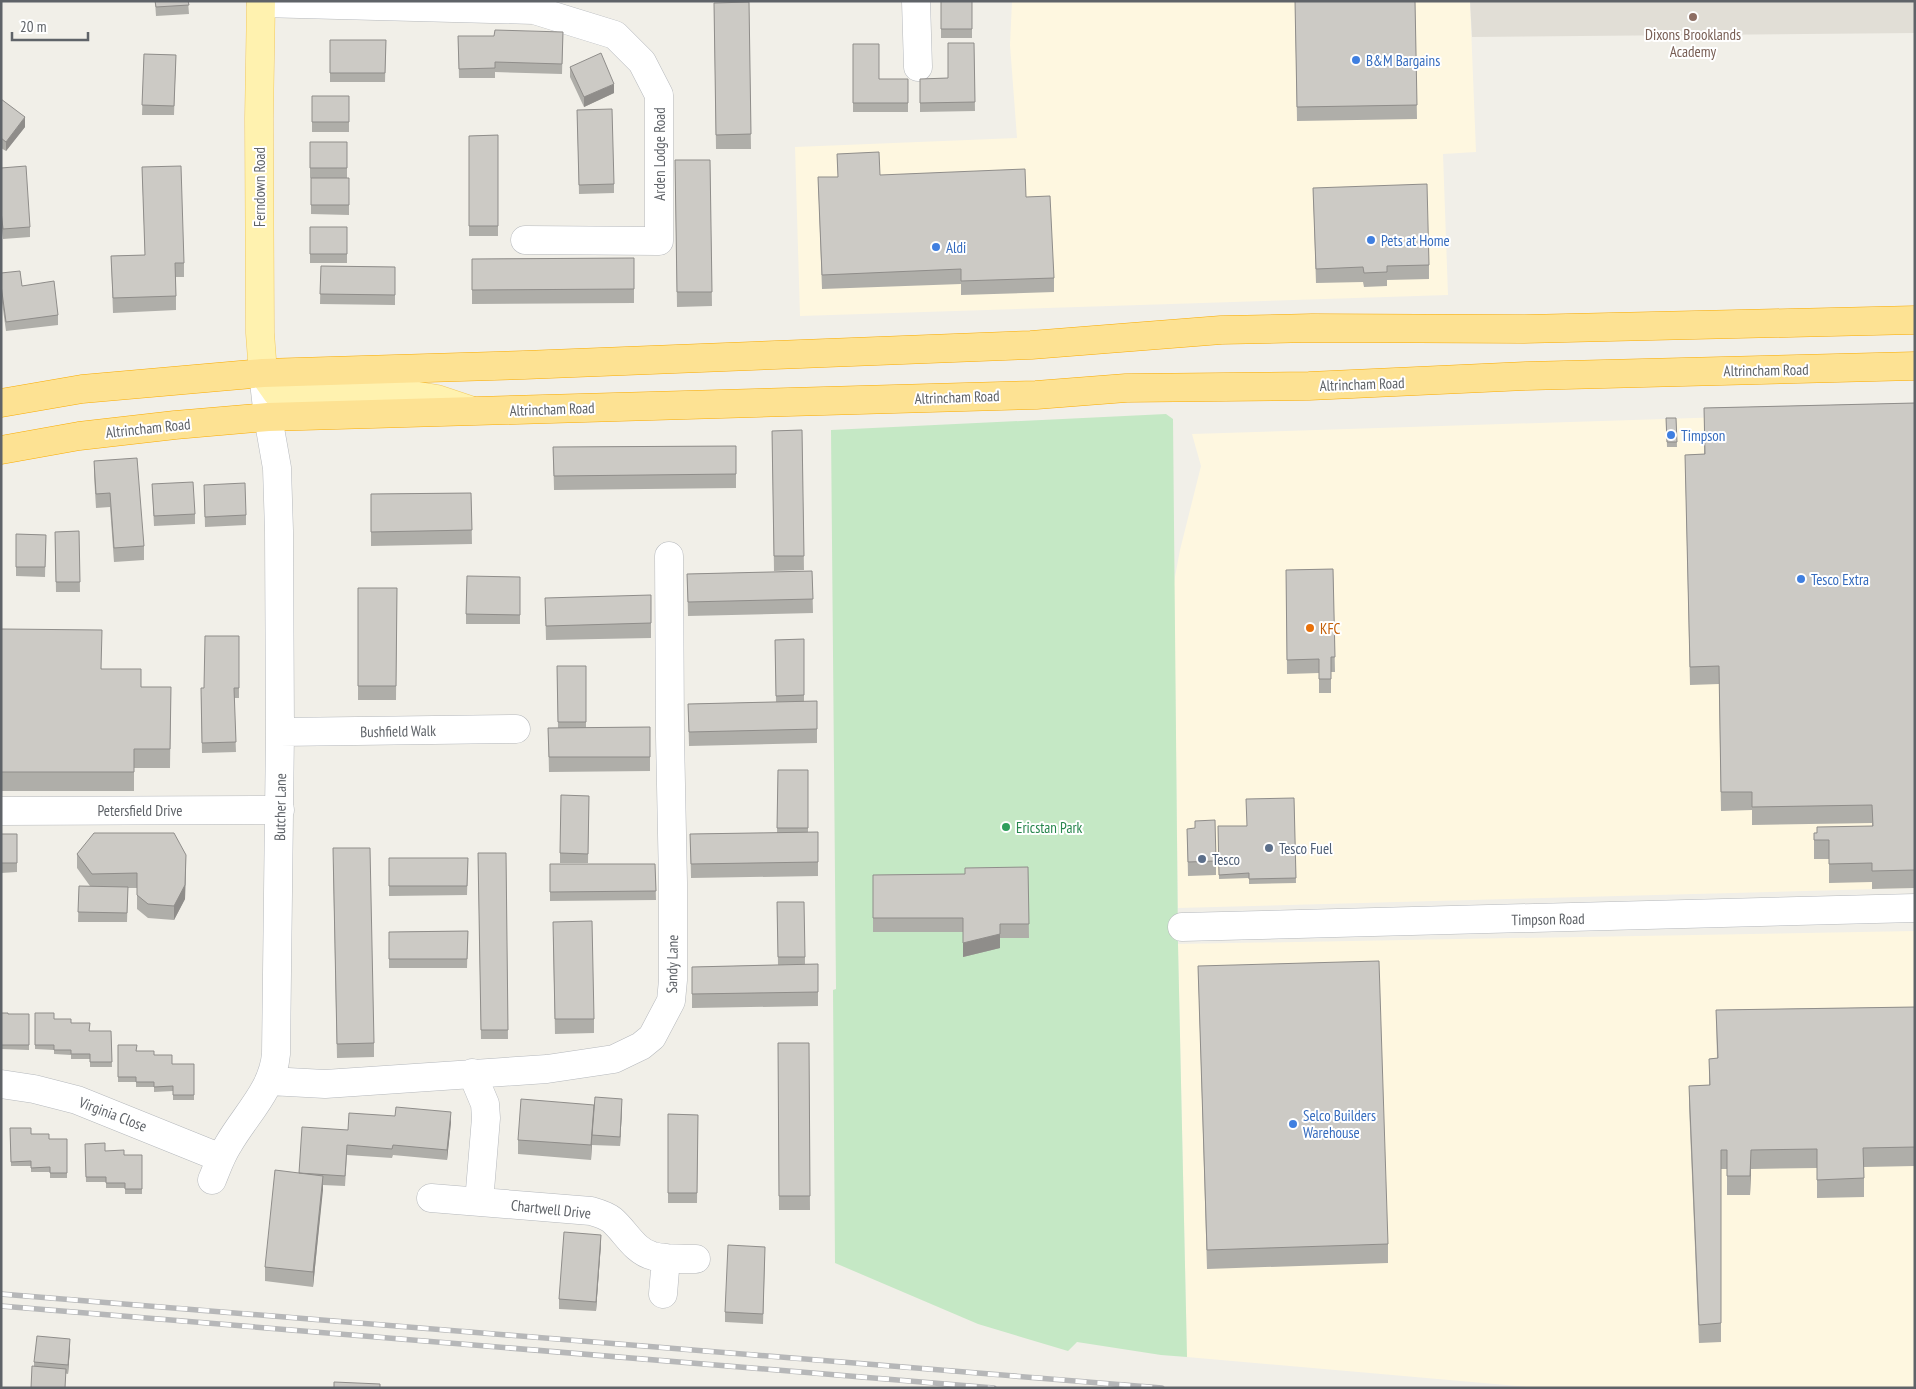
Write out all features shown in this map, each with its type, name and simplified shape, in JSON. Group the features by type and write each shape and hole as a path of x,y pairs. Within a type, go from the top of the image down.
{"highway":[{"path":"1,403 82,389 263,373 524,365 1031,345 1132,336 1240,330 1312,328 1553,328 1915,320"},
{"name":"Altrincham Road","path":"1,450 88,435 268,417 1036,395 1126,388 1309,386 1526,376 1915,366"}],"main road":[{"name":"Ferndown Road","path":"261,2 259,221 260,334 263,373"},
{"path":"263,373 277,393 283,396 400,393 437,399 471,411"}],"street":[{"path":"916,1 918,67"},
{"name":"Arden Lodge Road","path":"261,2 533,6 615,35 642,62 658,95 659,241 525,240"},
{"name":"Butcher Lane","path":"216,1169 229,1143 253,1109 276,1066 278,1033 280,732 277,468 263,373"},
{"name":"Sandy Lane","path":"269,1081 325,1084 547,1069 614,1059 630,1053 652,1037 671,1001 673,980 669,556"},
{"name":"Bushfield Walk","path":"280,732 516,729"},
{"name":"Petersfield Drive","path":"1,811 280,810"},
{"name":"Timpson Road","path":"1182,927 1363,924 1915,908"},
{"path":"472,1073 485,1104 486,1118 479,1202"},
{"name":"Virginia Close","path":"1,1084 34,1089 78,1100 216,1169"},
{"name":"Chartwell Drive","path":"431,1198 578,1210 603,1215 612,1220 634,1245 644,1252 666,1258 696,1259"},
{"path":"663,1294 666,1258"}],"shaded area":[{"path":"1012,1 1470,1 1476,152 1443,154 1448,295 800,316 795,147 1017,138 1010,45"},
{"name":"Dixons Brooklands Academy","path":"1470,1 1915,1 1915,33 1472,37"},
{"path":"1915,411 1915,888 1178,908 1174,582 1201,466 1192,434"},
{"path":"1915,931 1915,1388 1539,1388 1187,1357 1178,944"}],"green space":[{"name":"Ericstan Park","path":"1166,414 1173,419 1178,944 1187,1357 1161,1355 1077,1342 1068,1351 978,1324 835,1263 833,990 836,989 831,430"}],"building":[{"path":"155,1 188,1 189,5 156,7"},
{"path":"941,1 972,1 972,29 941,29"},
{"name":"B&M Bargains","path":"1295,1 1415,1 1417,105 1297,107"},
{"path":"749,2 751,134 716,135 714,3"},
{"path":"495,30 563,32 562,64 495,62 495,68 459,69 458,36 494,36"},
{"path":"330,40 386,40 385,73 330,73"},
{"path":"948,43 974,43 975,102 920,103 920,79 948,78"},
{"path":"853,44 879,44 879,79 908,79 908,103 853,103"},
{"path":"601,53 614,84 584,97 570,67"},
{"path":"144,54 176,55 174,106 142,105"},
{"path":"312,96 349,96 349,122 312,122"},
{"path":"1,99 25,117 6,142 1,138"},
{"path":"612,109 614,184 579,185 577,110"},
{"path":"498,135 498,226 469,226 469,136"},
{"path":"310,142 347,142 347,168 310,168"},
{"name":"Aldi","path":"879,152 880,175 1025,169 1026,197 1050,196 1054,278 961,281 961,269 822,275 818,177 838,177 837,154"},
{"path":"675,160 710,160 712,292 677,292"},
{"path":"26,166 30,227 3,229 1,168"},
{"path":"181,166 184,263 175,263 176,296 113,298 111,256 145,255 142,167"},
{"path":"311,178 349,178 349,205 311,205"},
{"name":"Pets at Home","path":"1427,184 1429,265 1387,266 1387,272 1364,273 1363,267 1316,269 1313,188"},
{"path":"310,227 347,227 347,254 310,254"},
{"path":"634,258 634,289 472,290 472,259"},
{"path":"321,266 395,267 395,295 320,294"},
{"path":"20,271 22,286 54,281 58,315 6,322 1,273"},
{"name":"Tesco Extra","path":"1915,403 1915,870 1872,871 1872,863 1829,864 1829,840 1814,840 1814,833 1817,833 1817,827 1873,826 1872,805 1752,807 1752,792 1721,792 1719,666 1690,667 1685,455 1705,454 1704,408"},
{"name":"Timpson","path":"1666,418 1676,418 1677,442 1667,442"},
{"path":"802,430 804,556 774,556 772,431"},
{"path":"736,446 736,474 554,476 553,447"},
{"path":"137,458 144,546 114,548 110,493 96,494 94,461"},
{"path":"193,482 195,514 154,516 152,484"},
{"path":"245,483 246,515 205,517 204,485"},
{"path":"471,493 472,530 371,532 371,494"},
{"path":"79,531 80,582 56,582 55,532"},
{"path":"16,534 46,535 45,567 16,567"},
{"name":"KFC","path":"1333,569 1335,657 1331,657 1331,679 1319,679 1319,659 1287,660 1286,570"},
{"path":"812,571 813,599 688,602 687,574"},
{"path":"467,576 520,577 520,615 466,614"},
{"path":"358,588 397,588 396,686 358,686"},
{"path":"651,595 651,623 546,626 545,598"},
{"path":"1,629 102,630 101,669 141,669 141,687 171,687 170,749 134,749 134,772 1,772"},
{"path":"205,636 239,636 239,688 234,688 236,742 202,743 201,688 204,688"},
{"path":"804,639 804,695 776,696 775,640"},
{"path":"557,666 586,666 586,722 558,722"},
{"path":"817,701 817,729 689,732 688,704"},
{"path":"650,727 650,757 549,757 548,728"},
{"path":"778,770 808,770 808,828 777,828"},
{"path":"561,795 589,796 588,854 560,853"},
{"path":"1294,798 1296,878 1249,879 1249,873 1219,875 1218,826 1247,826 1246,799"},
{"name":"Tesco","path":"1215,820 1216,861 1188,862 1187,829 1195,828 1195,821"},
{"path":"818,832 818,862 691,864 690,834"},
{"path":"94,833 174,833 186,855 185,885 174,906 148,904 137,895 137,873 92,874 77,854"},
{"path":"1,834 17,834 17,863 1,863"},
{"path":"333,848 370,848 374,1043 337,1044"},
{"path":"478,853 506,853 508,1030 481,1030"},
{"path":"389,858 468,858 467,886 389,886"},
{"path":"550,864 655,864 656,891 550,892"},
{"path":"1028,867 1029,924 1000,924 1000,934 963,943 963,918 873,918 873,875 965,874 965,868"},
{"path":"79,886 128,887 127,913 78,912"},
{"path":"777,902 804,902 805,957 778,957"},
{"path":"592,921 594,1019 555,1019 553,922"},
{"path":"468,931 467,959 389,959 389,932"},
{"name":"Selco Builders Warehouse","path":"1379,961 1388,1244 1207,1250 1198,966"},
{"path":"818,964 818,992 692,994 692,967"},
{"path":"1915,1007 1915,1147 1863,1148 1864,1178 1817,1180 1817,1149 1751,1150 1750,1176 1727,1176 1727,1150 1721,1150 1721,1323 1699,1325 1689,1086 1710,1085 1709,1059 1718,1058 1716,1010"},
{"path":"1,1013 29,1014 29,1045 1,1045"},
{"path":"35,1013 54,1013 54,1019 71,1019 71,1023 90,1023 89,1031 111,1031 112,1062 90,1062 90,1054 71,1054 71,1050 54,1050 54,1045 35,1045"},
{"path":"778,1043 809,1043 810,1196 779,1196"},
{"path":"118,1045 137,1045 136,1051 154,1051 154,1055 172,1055 172,1064 194,1064 194,1095 173,1095 173,1086 154,1087 154,1082 136,1082 136,1077 118,1077"},
{"path":"595,1097 622,1099 620,1137 592,1135"},
{"path":"521,1099 594,1105 591,1145 518,1140"},
{"path":"396,1107 451,1112 447,1150 393,1145 392,1149 347,1145 345,1176 299,1173 302,1127 348,1130 349,1113 395,1116"},
{"path":"668,1114 698,1115 697,1193 668,1193"},
{"path":"10,1128 31,1128 31,1134 49,1134 49,1139 67,1139 67,1173 50,1173 50,1167 31,1168 31,1161 11,1162"},
{"path":"105,1143 105,1151 124,1150 124,1155 142,1155 142,1189 125,1189 125,1183 106,1183 106,1177 86,1177 85,1144"},
{"path":"275,1170 323,1176 313,1272 265,1267"},
{"path":"564,1232 601,1235 596,1302 559,1299"},
{"path":"728,1245 765,1247 763,1314 725,1312"},
{"path":"37,1336 70,1339 68,1365 34,1362"},
{"path":"32,1366 66,1369 65,1388 31,1388"},
{"path":"334,1382 380,1384 380,1388 334,1388"}],"railway":[{"path":"1,1294 1162,1388"},
{"path":"1,1306 994,1388"}],"place":[{"name":"Dixons Brooklands Academy","path":"1693,17"},
{"name":"B&M Bargains","path":"1356,60"},
{"name":"Pets at Home","path":"1371,240"},
{"name":"Aldi","path":"936,247"},
{"name":"Timpson","path":"1671,435"},
{"name":"Tesco Extra","path":"1801,579"},
{"name":"KFC","path":"1310,628"},
{"name":"Ericstan Park","path":"1006,827"},
{"name":"Tesco Fuel","path":"1269,848"},
{"name":"Tesco","path":"1202,859"},
{"name":"Selco Builders Warehouse","path":"1293,1124"}]}
